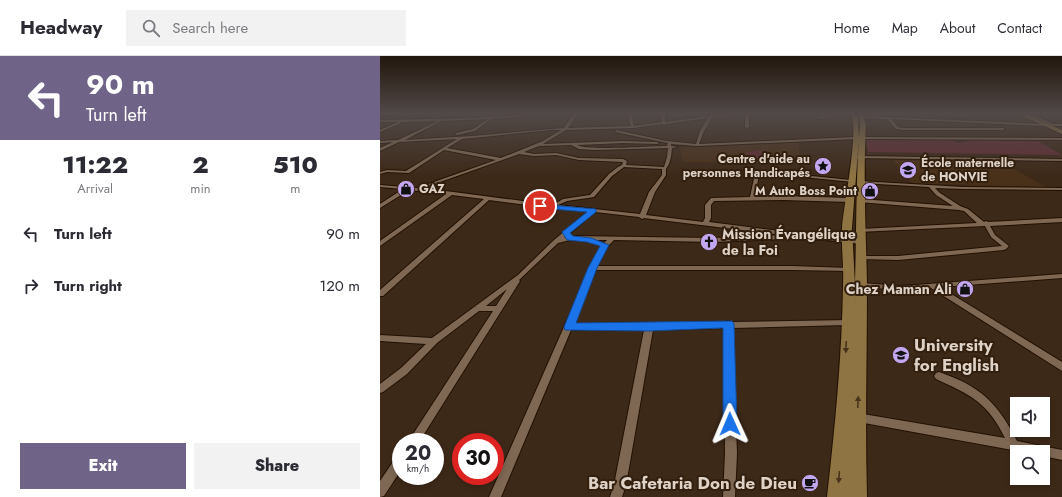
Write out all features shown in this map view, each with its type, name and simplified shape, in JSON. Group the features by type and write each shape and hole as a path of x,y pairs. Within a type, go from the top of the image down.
{"main road":[{"path":"837,497 844,418 846,322 849,270 847,241 854,200 859,134"},
{"path":"854,200 860,237 861,257 857,418 858,497"}],"street":[{"path":"380,150 414,134"},
{"path":"446,138 461,134"},
{"path":"380,142 418,141 497,134"},
{"path":"416,189 454,177 519,153 559,134"},
{"path":"633,134 668,145"},
{"path":"695,145 701,134"},
{"path":"1011,134 1020,139"},
{"path":"636,142 641,135"},
{"path":"380,173 387,171 407,172 463,137"},
{"path":"572,144 579,148 586,149 859,138 1062,139"},
{"path":"537,145 636,142 668,145"},
{"path":"642,216 652,192 664,175 664,168 667,166 668,145"},
{"path":"444,149 500,159"},
{"path":"519,153 534,155 556,154 579,159 623,160 625,161 624,166"},
{"path":"857,155 1062,160"},
{"path":"925,156 1062,156"},
{"path":"553,208 561,201 592,196 602,183 618,168 624,166 664,168"},
{"path":"752,198 757,174 762,172 930,186 1005,189 1062,189"},
{"path":"380,186 451,193 553,208 594,210 847,241 860,237 870,231 973,225 983,223 1062,220"},
{"path":"861,257 898,258 1004,248 1006,246 993,236 983,223 966,210 960,208 938,194 930,186"},
{"path":"380,206 408,188"},
{"path":"380,244 451,193"},
{"path":"380,294 488,198"},
{"path":"705,224 708,218 708,205 712,199 752,198 854,200 960,208"},
{"path":"380,389 404,371 434,341 520,276 556,242 568,235 594,210"},
{"path":"568,235 609,242 806,236"},
{"path":"588,239 609,242"},
{"path":"495,497 593,268 609,242"},
{"path":"593,268 792,268 849,270"},
{"path":"419,433 497,309 520,276"},
{"path":"861,286 902,288 1062,276"},
{"path":"933,286 1062,367"},
{"path":"478,308 497,309"},
{"path":"569,327 649,327 846,322"},
{"path":"728,324 730,453 729,497"},
{"path":"616,497 620,485 649,327"},
{"path":"380,338 434,341"},
{"path":"939,376 967,389 982,399 1005,428 1014,445"},
{"path":"857,418 1014,445"},
{"path":"1050,452 1062,455"},
{"path":"380,492 392,474"}],"shaded area":[{"path":"866,140 952,140 957,143 967,142 964,140 1036,140 1062,155 868,152"},
{"path":"798,142 802,164 683,162 680,148"},
{"path":"759,150 769,152 773,156 767,160 759,161 744,155 748,152"},
{"path":"893,160 1002,162 1046,187 912,183"}],"place":[{"name":"Centre d'aide au personnes Handicapés","path":"823,166"},
{"name":"École maternelle de HONVIE","path":"908,170"},
{"name":"GAZ","path":"406,189"},
{"name":"M Auto Boss Point","path":"870,191"},
{"name":"Mission Évangélique de la Foi","path":"709,242"},
{"name":"Chez Maman Ali","path":"965,289"},
{"name":"University for English","path":"901,355"},
{"name":"Bar Cafetaria Don de Dieu","path":"810,483"}],"route":[{"path":"540,206 594,210 566,232 570,238 588,239 605,245 593,268 569,327 649,327 728,324 730,424"}]}
